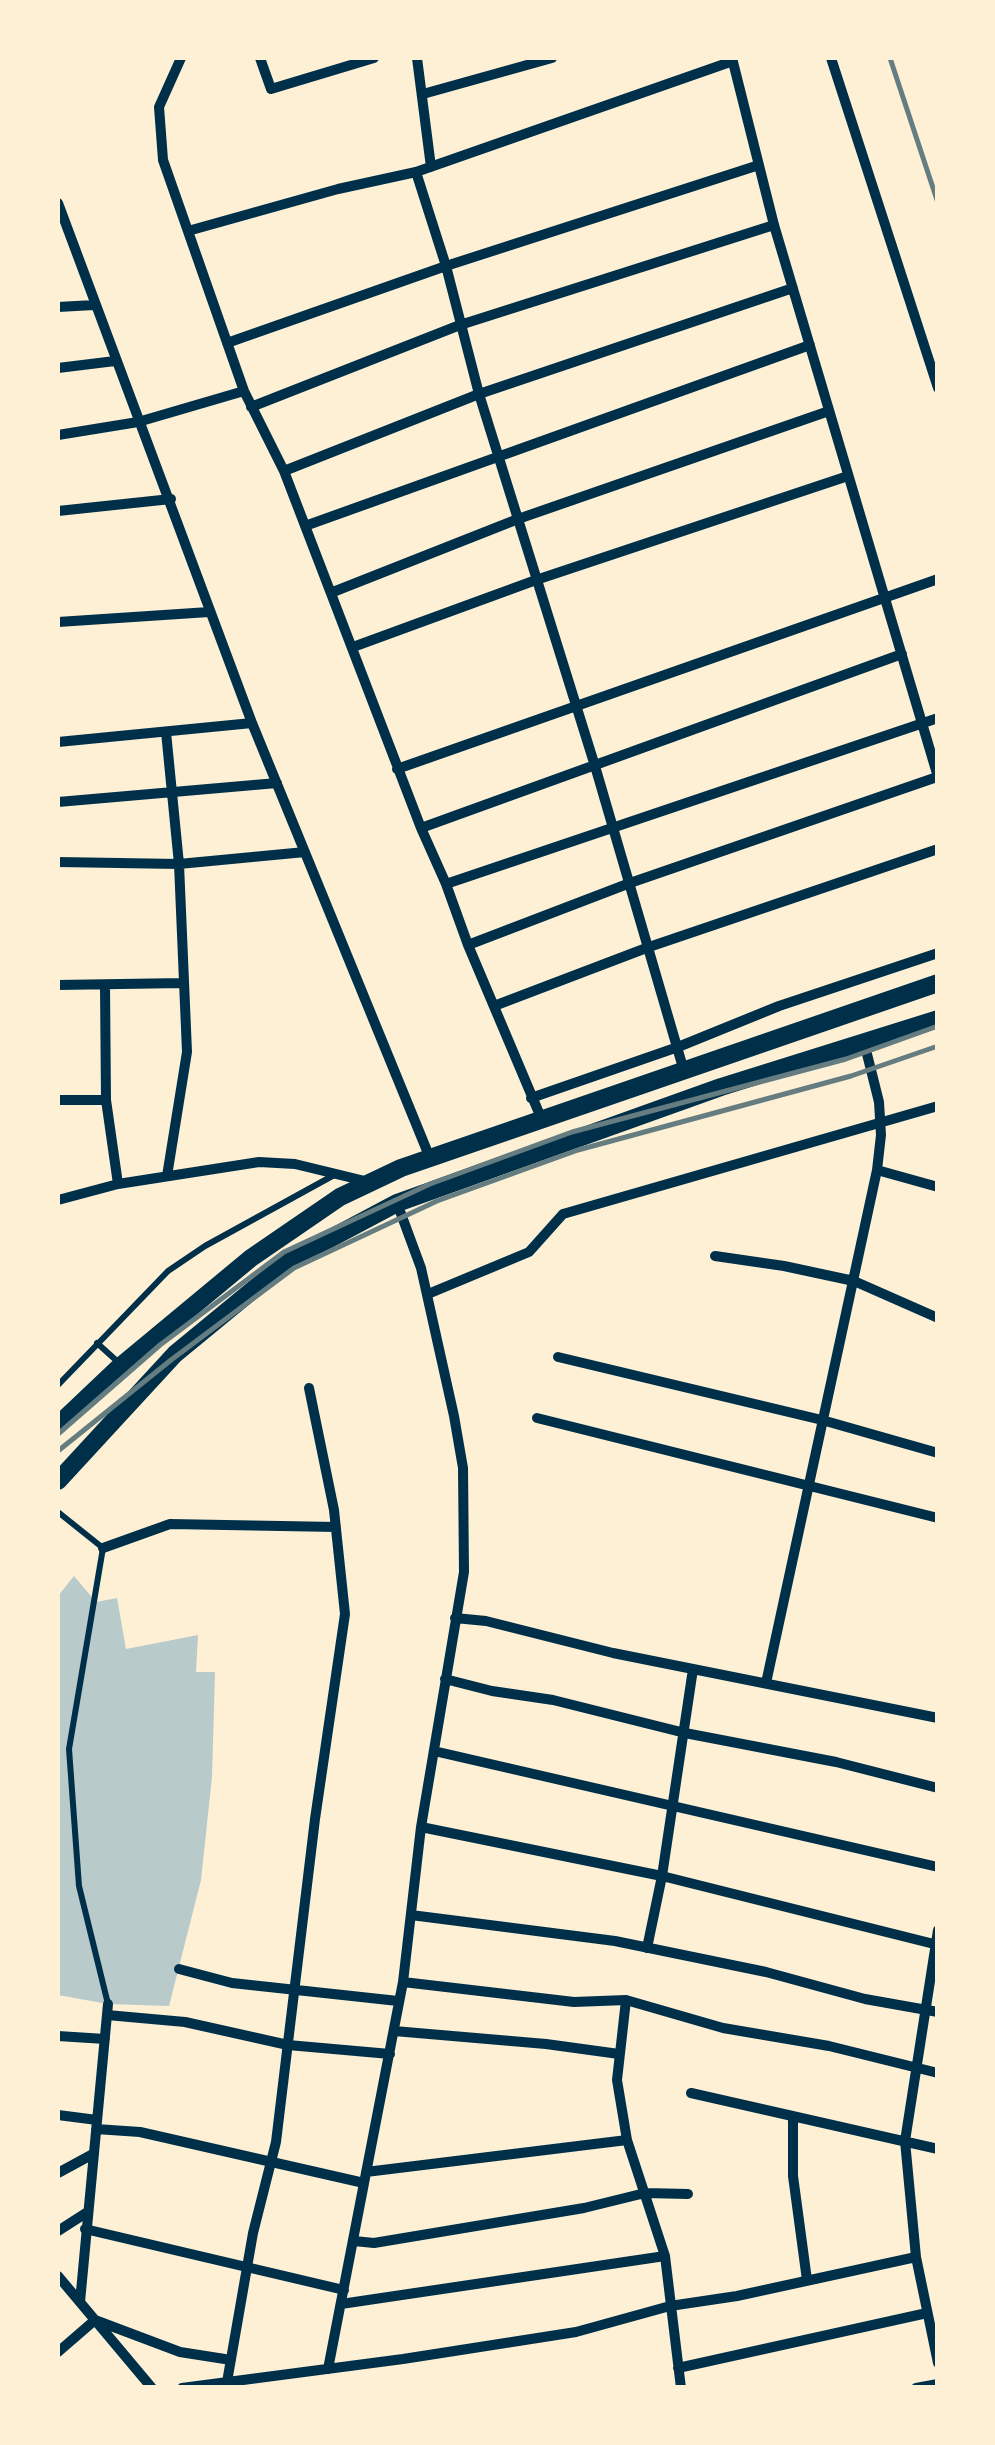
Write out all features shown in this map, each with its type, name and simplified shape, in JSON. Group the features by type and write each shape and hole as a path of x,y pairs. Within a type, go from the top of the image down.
{"main road":[{"path":"58,1426 122,1365 251,1258 340,1197 430,1158 938,983"},
{"path":"58,1482 175,1354 288,1262 397,1203 722,1087 938,1020"}],"street":[{"path":"180,58 160,107 162,160 244,391 284,470 420,828 542,1120"},
{"path":"260,58 270,89 374,58"},
{"path":"418,58 431,167"},
{"path":"423,94 552,58"},
{"path":"831,58 938,388"},
{"path":"188,230 416,172 732,59 774,225 938,777 630,883 468,945"},
{"path":"228,343 446,266 758,165"},
{"path":"416,172 446,266 479,394 684,1071"},
{"path":"58,202 252,723 430,1158"},
{"path":"251,407 460,325 774,225"},
{"path":"284,470 479,394 793,288"},
{"path":"58,307 94,305"},
{"path":"306,526 810,345"},
{"path":"58,368 116,361"},
{"path":"58,434 138,422 244,391"},
{"path":"332,592 518,520 829,411"},
{"path":"352,647 536,580 848,476"},
{"path":"58,511 171,499"},
{"path":"397,770 938,579"},
{"path":"58,622 209,612"},
{"path":"420,828 902,654"},
{"path":"446,884 938,718"},
{"path":"58,742 252,723"},
{"path":"166,732 179,864 187,1052 167,1176"},
{"path":"58,802 276,783"},
{"path":"494,1006 649,947 938,849"},
{"path":"58,862 179,864 304,852"},
{"path":"531,1098 678,1047 779,1006 938,953"},
{"path":"58,985 182,982"},
{"path":"105,986 106,1100 118,1184"},
{"path":"766,1683 877,1170 879,1102 864,1042"},
{"path":"58,1100 106,1100"},
{"path":"428,1294 529,1252 563,1214 938,1106"},
{"path":"58,1200 118,1184 259,1162 295,1164 370,1182"},
{"path":"877,1170 938,1188"},
{"path":"328,2369 403,1982 421,1827 464,1572 462,1468 422,1268 397,1203"},
{"path":"716,1256 854,1281 938,1318"},
{"path":"558,1357 822,1420 938,1453"},
{"path":"227,2382 247,2267 276,2142 345,1614 336,1527 309,1388"},
{"path":"538,1418 938,1518"},
{"path":"103,1548 170,1524 336,1527"},
{"path":"455,1618 486,1621 613,1654 938,1718"},
{"path":"647,1948 685,1734 692,1669"},
{"path":"445,1679 553,1700 685,1734 836,1762 938,1788"},
{"path":"434,1751 938,1867"},
{"path":"421,1827 662,1876 936,1944"},
{"path":"411,1914 647,1948 938,2012"},
{"path":"938,1930 905,2141 916,2257 938,2363"},
{"path":"179,1968 232,1982 398,2000"},
{"path":"403,1982 574,2002 626,2000 722,2028 829,2046 938,2072"},
{"path":"626,2000 617,2080 627,2140 665,2256 681,2388"},
{"path":"80,2302 108,2010 288,2045 390,2054"},
{"path":"394,2031 619,2054"},
{"path":"58,2036 104,2039"},
{"path":"692,2092 938,2149"},
{"path":"58,2115 271,2164 365,2177 627,2140"},
{"path":"793,2118 793,2176 807,2280"},
{"path":"58,2172 93,2154"},
{"path":"354,2241 374,2242 482,2225 645,2193 688,2194"},
{"path":"58,2231 86,2213"},
{"path":"85,2229 344,2290"},
{"path":"341,2304 665,2256"},
{"path":"182,2388 576,2332 670,2306 916,2257"},
{"path":"58,2276 152,2388"},
{"path":"678,2368 927,2314"},
{"path":"94,2320 180,2352 231,2360"},
{"path":"58,2352 94,2320"},
{"path":"916,2388 938,2384"}],"lane":[{"path":"58,1386 168,1271 205,1246 336,1174"},
{"path":"97,1343 122,1365"},
{"path":"58,1512 103,1548 69,1749 79,1886 108,2010"}],"shaded area":[{"path":"74,1576 96,1602 117,1598 126,1649 198,1635 196,1672 215,1672 212,1777 201,1880 169,2006 108,2004 58,1995 58,1596"}],"railway":[{"path":"890,58 938,203"},
{"path":"58,1434 160,1345 284,1252 430,1184 572,1132 846,1059 938,1026"},
{"path":"58,1451 294,1268 437,1201 578,1150 851,1076 938,1046"}]}
